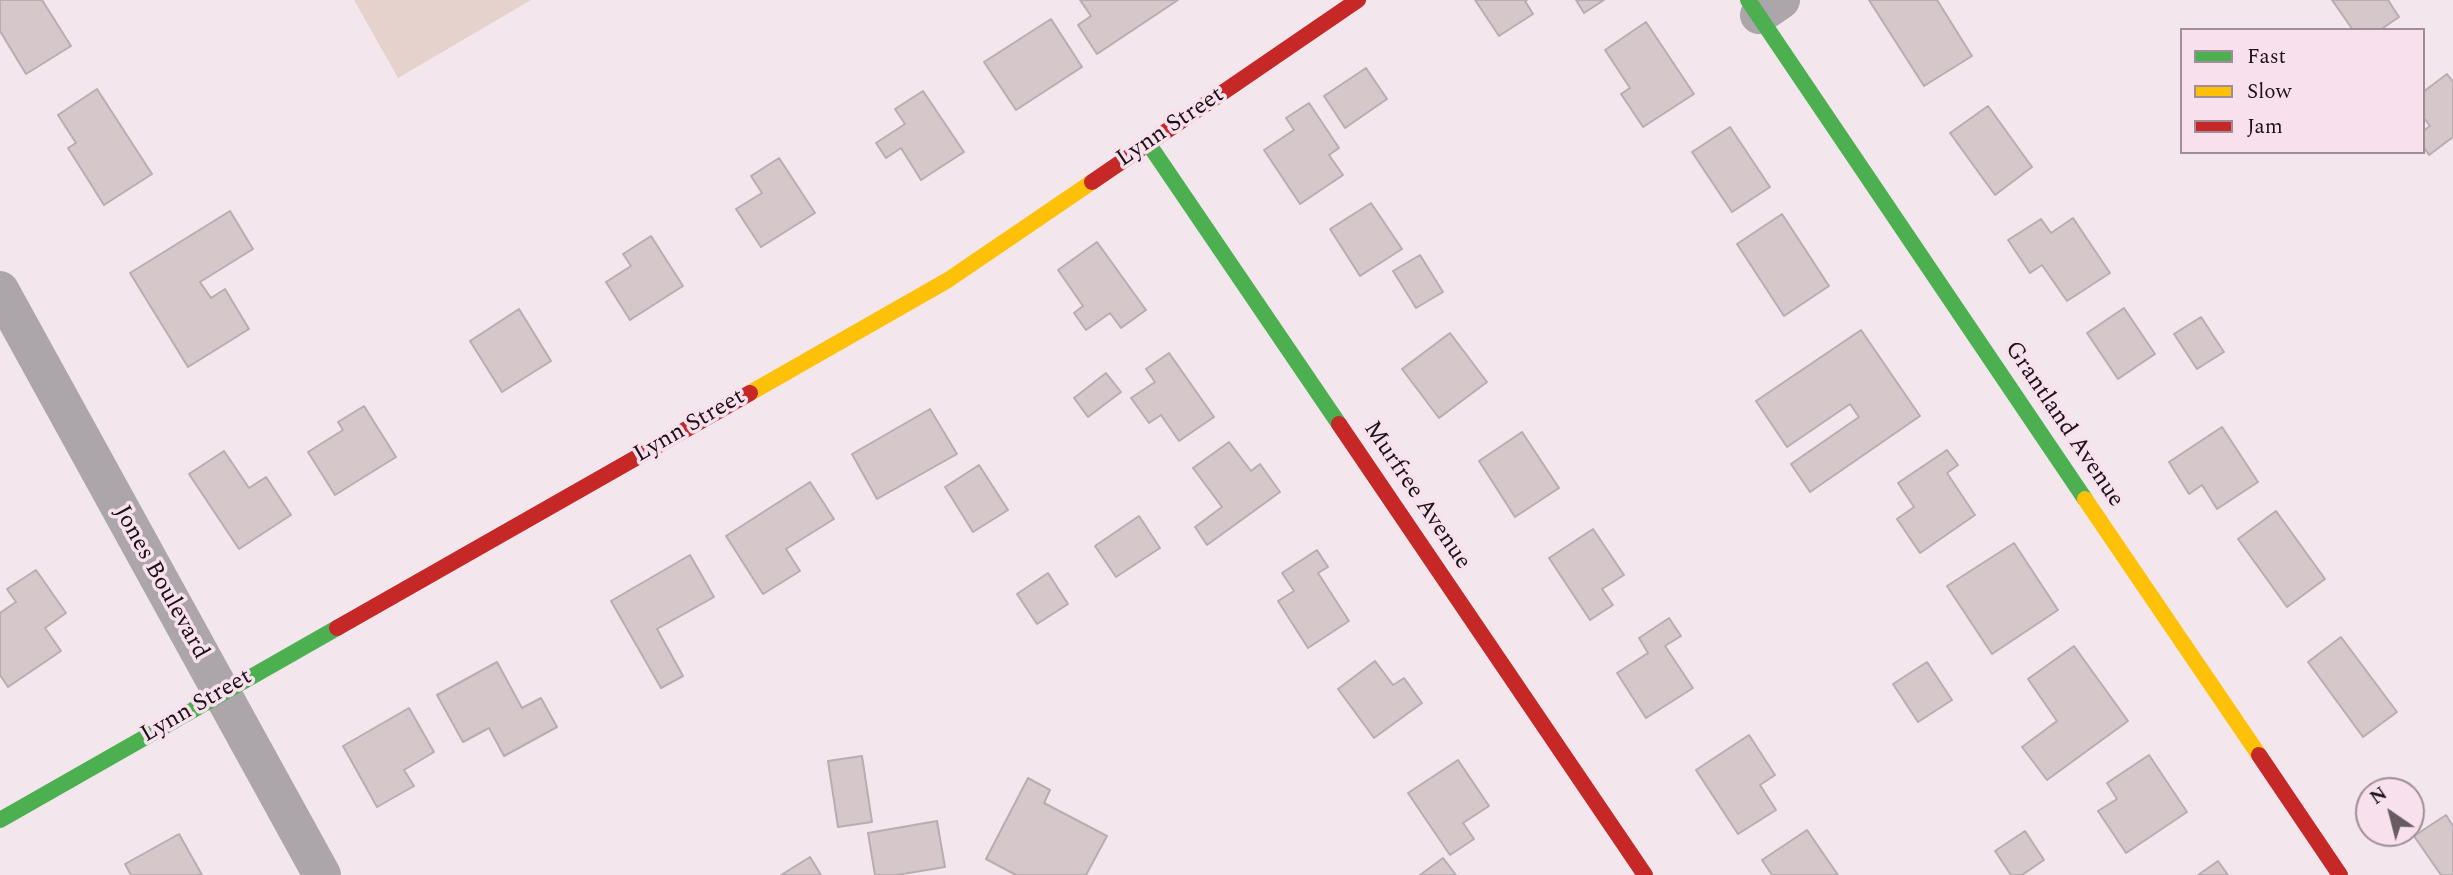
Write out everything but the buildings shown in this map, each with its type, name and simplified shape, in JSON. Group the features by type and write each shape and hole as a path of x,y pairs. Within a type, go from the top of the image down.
{"street":[{"name":"Lynn Street","path":"0,820 948,280 1358,0"},
{"name":"Grantland Avenue","path":"1763,5 2340,875"},
{"name":"Murfree Avenue","path":"1148,143 1645,875"},
{"name":"Jones Boulevard","path":"0,290 322,875"}],"shaded area":[{"path":"354,0 531,0 398,78"}],"traffic: fast":[{"path":"1748,0 2085,499"},
{"path":"1148,143 1339,424"},
{"path":"0,820 337,628"}],"traffic: slow":[{"path":"750,393 948,280 1092,182"},
{"path":"2085,499 2259,755"}],"traffic: jam":[{"path":"1092,182 1358,0"},
{"path":"337,628 750,393"},
{"path":"1339,424 1645,875"},
{"path":"2259,755 2340,875"}]}
